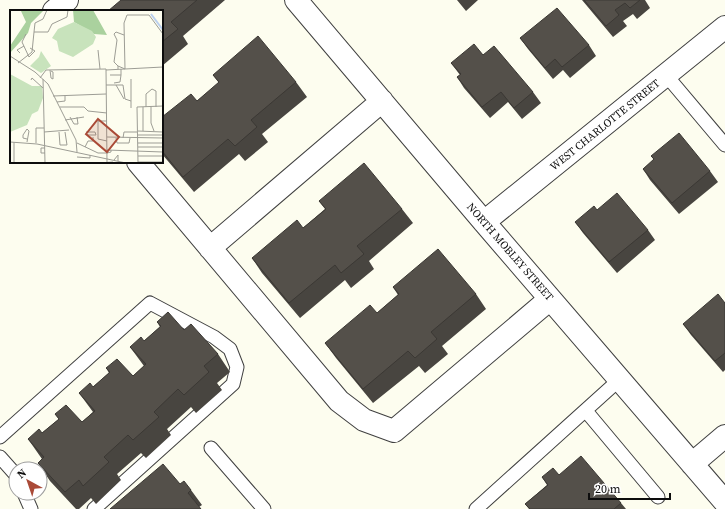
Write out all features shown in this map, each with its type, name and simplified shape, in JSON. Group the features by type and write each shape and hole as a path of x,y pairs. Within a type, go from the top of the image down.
{"street":[{"path":"55,10 67,0"},
{"name":"NORTH MOBLEY STREET","path":"296,0 619,380 725,502"},
{"name":"WEST CHARLOTTE STREET","path":"484,222 725,27"},
{"path":"210,248 382,101"},
{"path":"139,163 339,401 364,420 394,431 550,299"},
{"path":"692,464 725,436"}],"lane":[{"path":"666,75 725,145"},
{"path":"0,437 150,303 214,337 230,349 237,367 233,384 94,509"},
{"path":"476,509 586,412 619,380"},
{"path":"586,412 658,497"},
{"path":"211,448 264,509"},
{"path":"0,457 8,466"}],"building":[{"path":"121,0 197,0 171,22 178,29 163,41 163,10 109,10"},
{"path":"584,0 640,0 630,8 625,3 615,10 619,15 606,26"},
{"path":"557,8 589,45 562,67 555,59 545,68 520,38"},
{"path":"258,36 296,82 251,120 257,127 235,146 228,139 183,177 163,152 163,116 191,94 197,101 219,82 213,75"},
{"path":"474,44 483,55 494,46 533,92 514,108 501,92 482,107 457,77 461,74 451,63"},
{"path":"679,133 710,171 672,203 643,169 654,159 651,156"},
{"path":"364,163 402,209 357,246 364,254 341,273 335,265 289,303 252,258 297,220 303,228 326,209 319,201"},
{"path":"617,193 648,230 609,262 575,222 594,206 597,210"},
{"path":"438,249 476,294 431,332 437,339 415,358 408,351 363,389 325,343 370,305 377,313 399,294 393,287"},
{"path":"718,294 725,303 725,353 715,361 683,324"},
{"path":"168,312 184,330 191,324 218,354 204,366 209,372 184,395 178,389 154,412 159,417 133,440 128,435 104,457 109,462 83,486 79,480 65,492 48,474 48,461 40,461 44,457 28,439 39,429 42,433 59,419 55,414 66,405 82,422 95,411 79,393 90,383 93,387 110,372 106,368 117,359 133,376 146,364 130,347 141,337 144,341 161,326 157,322"},
{"path":"581,456 621,503 614,509 530,509 525,504 548,485 542,477 553,468 559,475"},
{"path":"163,464 180,484 184,481 191,490 188,493 201,509 110,509"}]}
